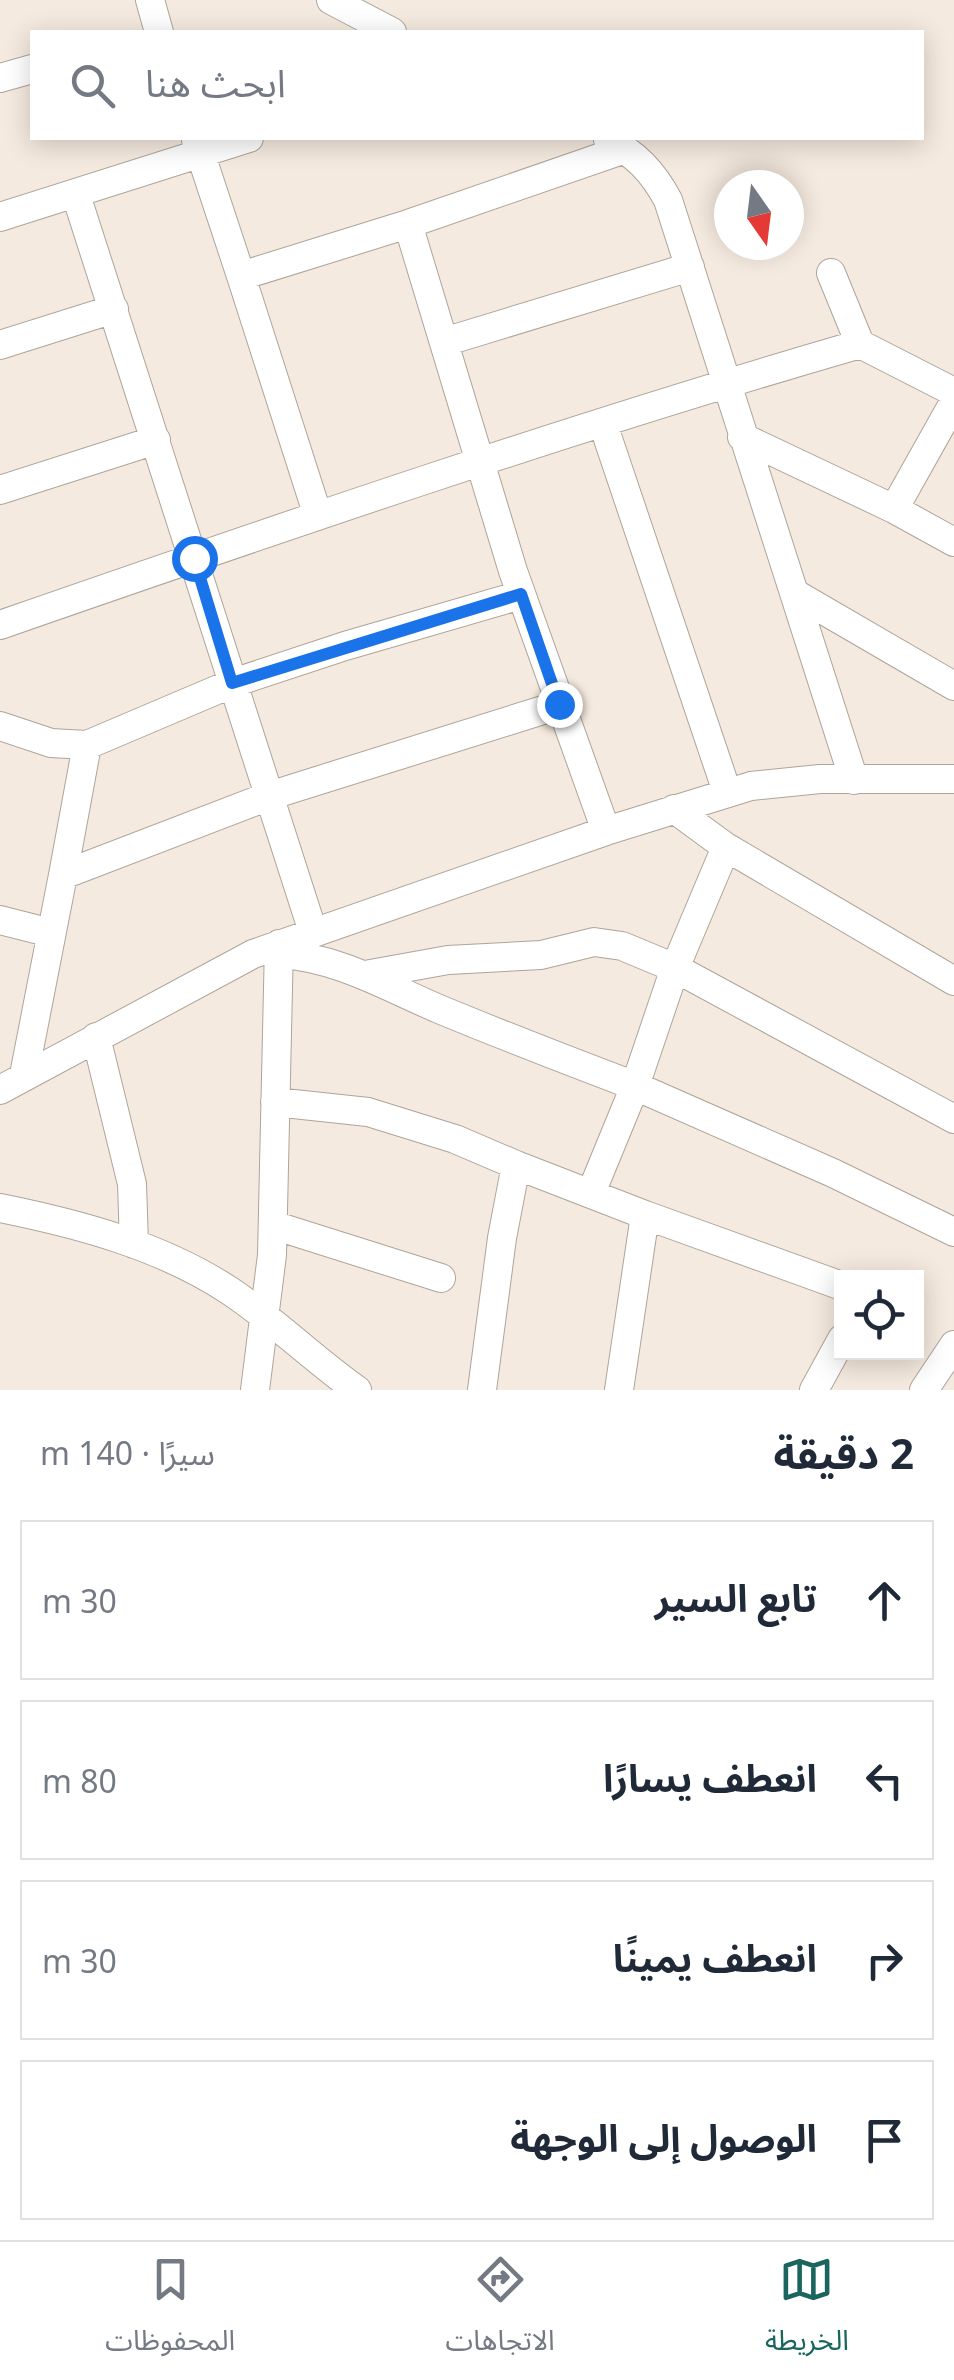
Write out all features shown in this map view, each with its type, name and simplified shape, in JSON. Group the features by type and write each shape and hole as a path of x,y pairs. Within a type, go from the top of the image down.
{"street":[{"path":"150,0 157,30"},
{"path":"331,0 388,30"},
{"path":"0,78 30,69"},
{"path":"0,217 76,195 198,146 236,140"},
{"path":"241,276 408,224 613,143 640,160 662,188 690,267 854,780"},
{"path":"198,146 318,516"},
{"path":"76,195 314,932"},
{"path":"408,224 521,594 606,831"},
{"path":"444,342 690,267"},
{"path":"832,272 860,344 954,392"},
{"path":"0,345 114,308"},
{"path":"0,625 480,463 725,383 860,344"},
{"path":"894,509 954,402"},
{"path":"602,424 728,792"},
{"path":"742,437 954,542"},
{"path":"0,490 156,440"},
{"path":"794,593 954,686"},
{"path":"0,726 52,743 87,745 232,683 521,594"},
{"path":"62,875 270,796 559,704"},
{"path":"24,1075 87,745"},
{"path":"0,1090 226,967 314,932 606,831 728,792 778,782 954,779"},
{"path":"674,809 726,848 954,981"},
{"path":"591,1193 675,968 726,848"},
{"path":"0,920 51,933"},
{"path":"365,975 448,960 541,955 594,942 622,946 675,968 954,1118"},
{"path":"279,949 365,975 434,1007 634,1086 833,1173 954,1232"},
{"path":"255,1390 266,1318 273,1225 279,949"},
{"path":"96,1037 132,1184 134,1244"},
{"path":"275,1102 368,1112 454,1139 645,1215 834,1283"},
{"path":"482,1390 502,1238 516,1166"},
{"path":"0,1208 66,1222 134,1244 199,1273 266,1318 357,1390"},
{"path":"619,1390 645,1215"},
{"path":"273,1225 441,1278"},
{"path":"924,1390 954,1345"},
{"path":"814,1390 834,1354"}],"route":[{"path":"194,558 232,683 521,594 559,704"}]}
